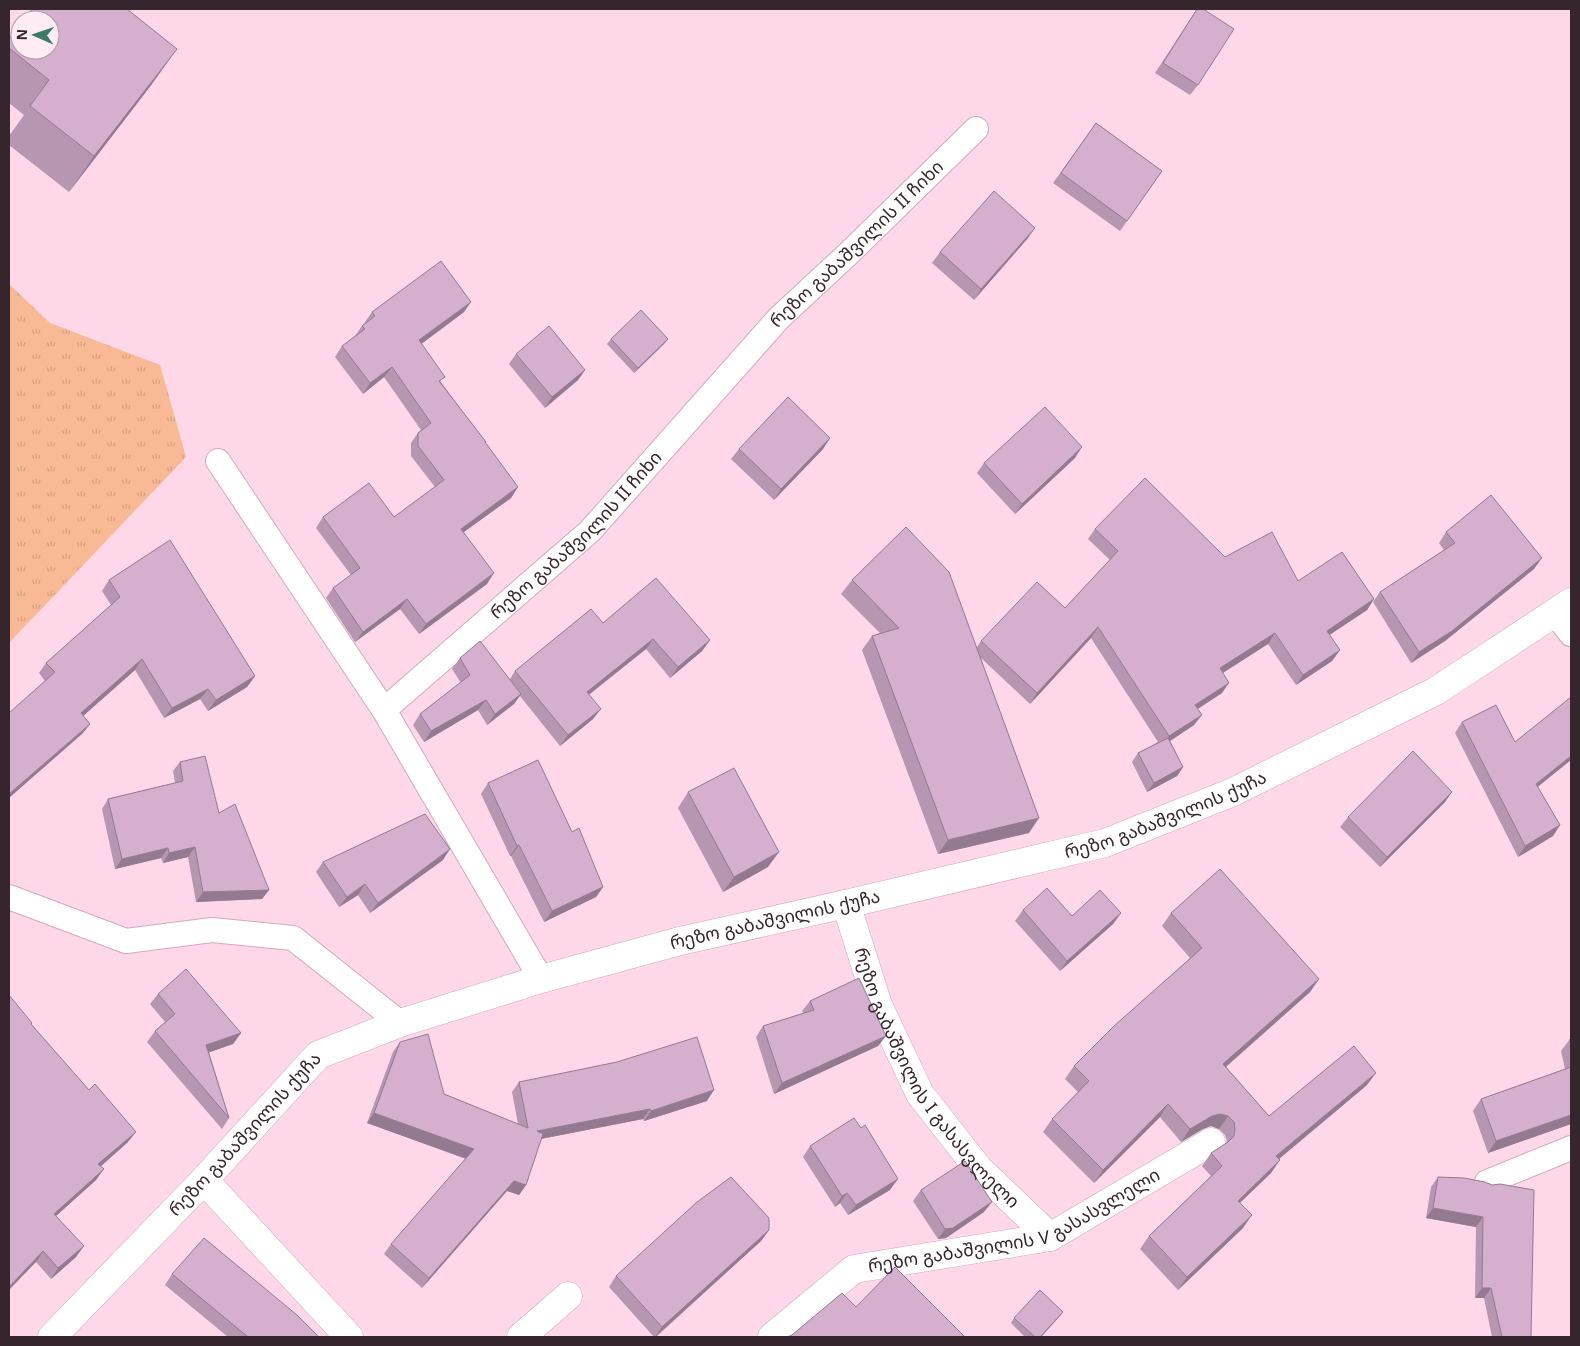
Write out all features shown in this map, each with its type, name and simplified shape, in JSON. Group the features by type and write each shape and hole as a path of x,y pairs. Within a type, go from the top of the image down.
{"street":[{"name":"რეზო გაბაშვილის ქუჩა","path":"52,1337 204,1180 318,1055 400,1023 541,979 680,941 1105,843 1234,792 1436,691 1566,616"},
{"name":"რეზო გაბაშვილის I გასასვლელი","path":"846,904 878,1005 920,1094 978,1168 1050,1237"},
{"name":"რეზო გაბაშვილის V გასასვლელი","path":"772,1337 854,1269 1050,1237 1211,1142"},
{"path":"204,1180 348,1337"},
{"path":"521,1337 568,1296"}],"lane":[{"name":"რეზო გაბაშვილის II ჩიხი","path":"384,710 590,532 779,318 847,255 976,129"},
{"path":"218,461 384,710 541,979"},
{"path":"9,897 126,941 212,930 293,938 400,1023"},
{"path":"1487,1182 1571,1148"}],"green space":[{"path":"9,284 50,323 160,365 186,457 9,643"}],"building":[{"path":"127,9 177,49 94,156 30,106 49,80 24,60 60,60 60,10 31,10"},
{"path":"1197,9 1203,9 1234,29 1198,85 1163,63"},
{"path":"1096,123 1162,171 1127,221 1061,173"},
{"path":"994,191 1035,228 981,289 940,252"},
{"path":"441,261 471,302 419,340 445,377 439,381 518,487 461,529 494,573 426,624 407,599 363,632 333,588 360,568 323,517 369,483 394,517 444,480 418,446 418,433 431,423 392,367 370,383 342,346 365,329 362,326 375,316 372,312"},
{"path":"641,310 668,339 638,368 611,339"},
{"path":"549,326 585,370 552,397 516,354"},
{"path":"788,397 830,438 781,489 739,449"},
{"path":"1045,407 1082,447 1022,504 984,463"},
{"path":"1145,478 1225,557 1272,532 1298,581 1342,552 1374,599 1327,631 1340,650 1303,675 1275,633 1220,668 1229,683 1195,705 1202,715 1169,736 1098,627 1037,693 981,641 1037,582 1065,608 1118,551 1095,529"},
{"path":"1491,495 1542,558 1452,631 1419,652 1380,592 1455,543 1446,532"},
{"path":"906,527 949,572 1039,818 948,840 872,636 899,628 852,580"},
{"path":"170,540 255,676 216,700 208,689 172,708 142,659 81,713 90,724 9,794 9,713 55,672 46,663 120,597 109,580"},
{"path":"656,578 710,640 678,667 653,639 587,692 601,709 568,735 515,671 591,609 603,623"},
{"path":"480,641 521,694 495,714 486,700 431,731 420,714 470,675 460,658"},
{"path":"1571,697 1571,756 1536,784 1560,825 1525,846 1462,722 1496,705 1515,742"},
{"path":"1168,738 1183,767 1154,783 1138,753"},
{"path":"1413,751 1452,792 1387,857 1348,817"},
{"path":"205,756 219,813 235,804 269,890 203,892 195,847 169,853 168,848 122,859 108,799 183,781 180,762"},
{"path":"538,760 572,832 579,828 603,887 552,911 519,845 517,846 488,783"},
{"path":"734,768 779,852 734,877 688,792"},
{"path":"425,814 450,849 378,903 365,884 347,897 323,862"},
{"path":"1220,869 1319,979 1223,1064 1269,1116 1354,1046 1376,1073 1276,1156 1280,1160 1238,1201 1252,1215 1187,1277 1149,1236 1222,1166 1211,1153 1234,1136 1234,1122 1228,1116 1220,1114 1212,1116 1190,1129 1168,1104 1103,1170 1052,1119 1089,1081 1074,1066 1114,1026 1202,948 1171,913"},
{"path":"1047,888 1072,916 1100,890 1121,913 1067,961 1023,910"},
{"path":"186,969 241,1033 206,1045 229,1118 155,1031 175,1014 158,994"},
{"path":"859,978 886,1036 782,1083 763,1026 814,1010 810,1001"},
{"path":"9,995 31,1024 89,1090 95,1084 136,1132 98,1164 104,1169 54,1214 84,1246 58,1268 43,1251 9,1287"},
{"path":"428,1034 444,1094 528,1128 519,1082 617,1062 697,1037 714,1090 651,1111 650,1109 537,1131 543,1134 526,1185 514,1181 429,1278 391,1244 474,1149 374,1113 400,1042"},
{"path":"1571,1067 1571,1115 1496,1141 1481,1099"},
{"path":"854,1118 861,1128 865,1125 898,1179 856,1205 847,1193 842,1196 810,1146"},
{"path":"965,1161 992,1202 953,1228 945,1229 921,1190"},
{"path":"731,1177 769,1218 769,1230 662,1327 616,1276 697,1202"},
{"path":"1438,1177 1464,1178 1492,1185 1500,1184 1534,1190 1531,1337 1502,1337 1491,1288 1482,1288 1483,1217 1433,1208"},
{"path":"204,1238 297,1315 319,1337 248,1337 172,1274"},
{"path":"895,1267 965,1337 787,1337 792,1335 842,1293 856,1307"},
{"path":"1040,1290 1063,1312 1040,1337 1035,1337 1014,1318"}]}
